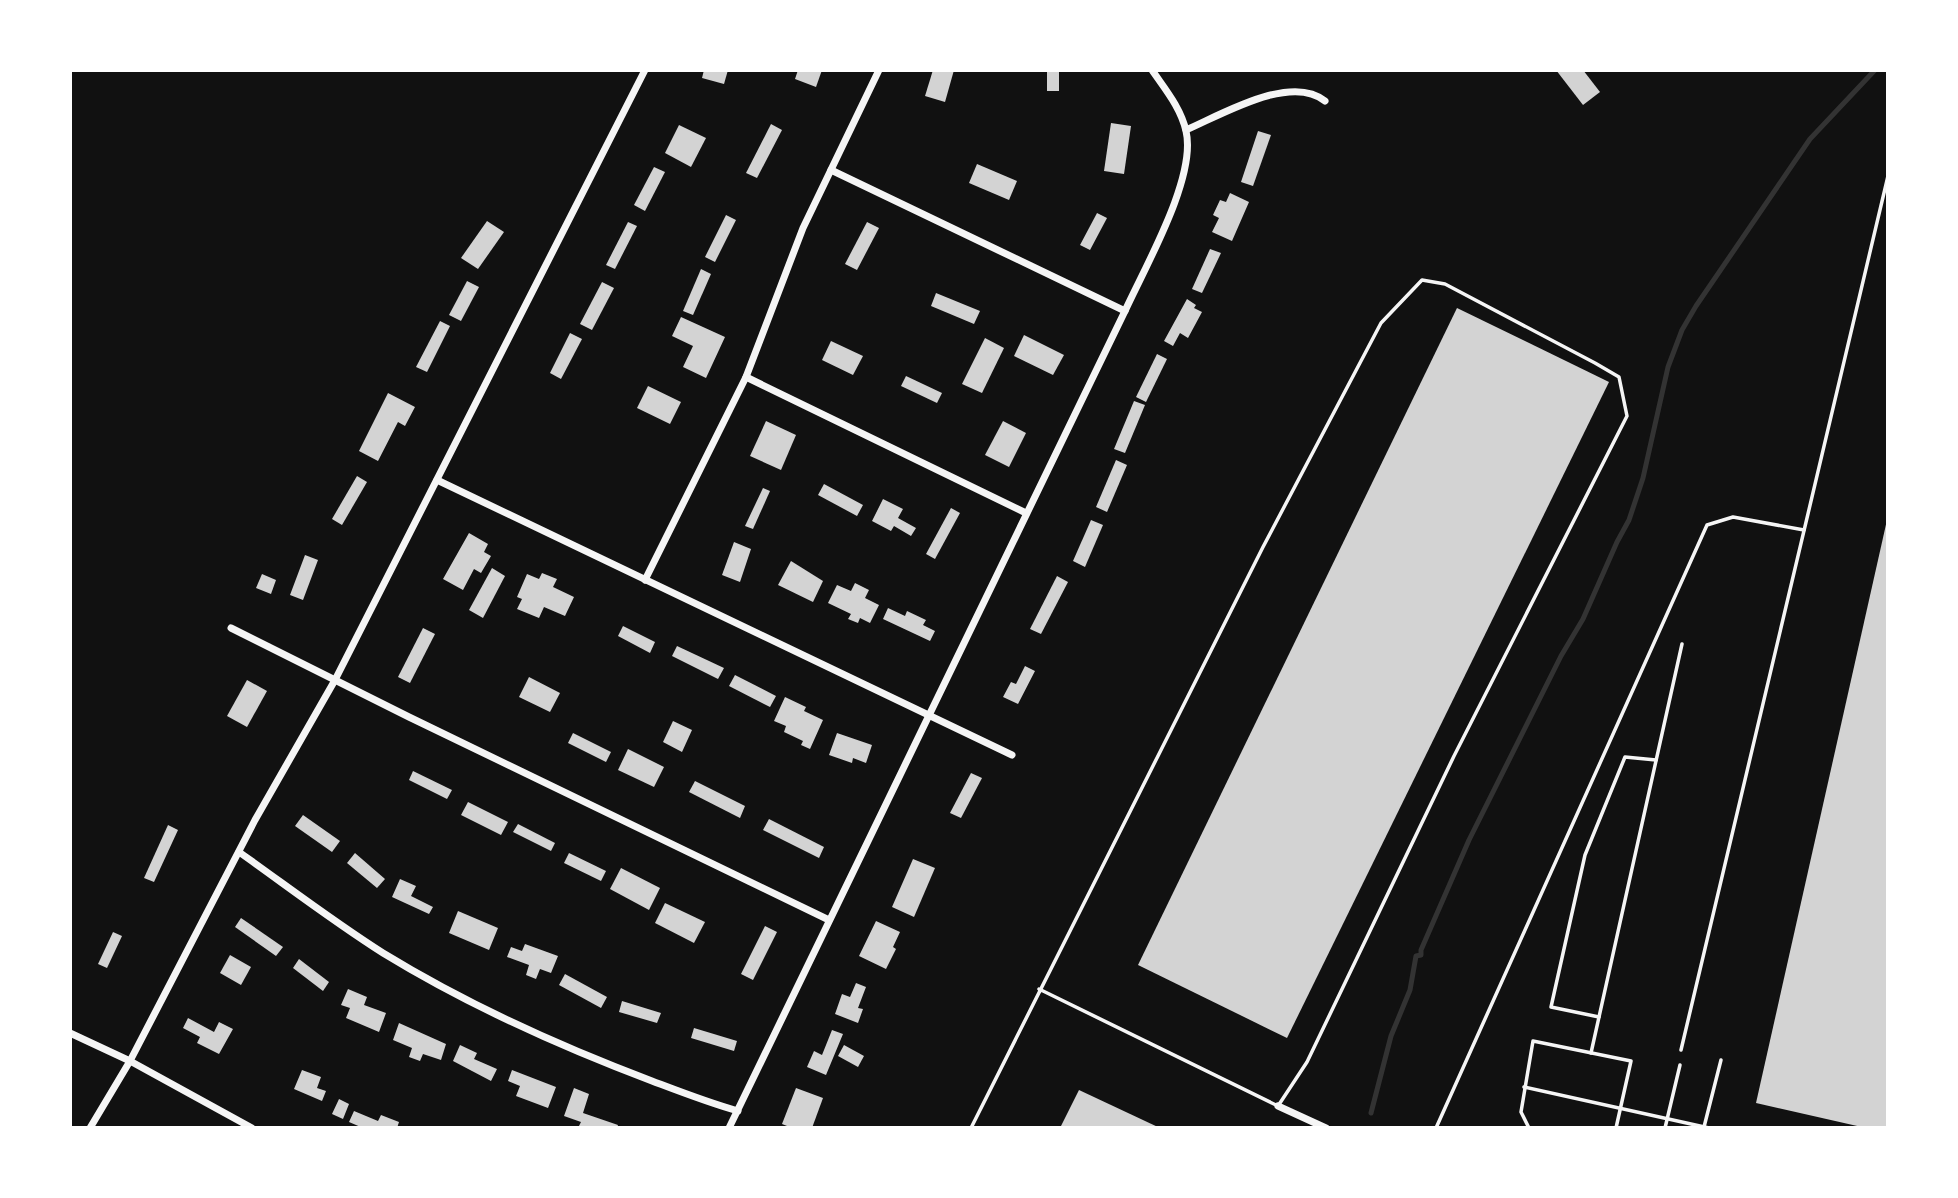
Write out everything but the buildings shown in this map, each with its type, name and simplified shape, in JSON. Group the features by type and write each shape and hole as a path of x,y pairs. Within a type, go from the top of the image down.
{"street":[{"path":"90,1128 130,1061 239,852 335,680 645,70"},
{"path":"645,580 746,377 803,228 880,70"},
{"path":"729,1128 1125,311 1184,179 1188,159 1186,130 1181,114 1152,70"},
{"path":"1186,130 1276,93 1305,91 1325,101"},
{"path":"831,170 1125,311"},
{"path":"746,377 1026,513"},
{"path":"437,480 1012,755"},
{"path":"230,628 829,920"},
{"path":"239,852 384,953 454,994 592,1058 738,1111"},
{"path":"70,1032 130,1061 252,1128"},
{"path":"1278,1105 1326,1128"}],"lane":[{"path":"1681,1050 1888,176"},
{"path":"971,1128 1039,989 1263,547 1381,323 1422,280 1445,284 1619,377 1627,416 1454,756 1307,1062 1278,1105 1039,989"},
{"path":"1436,1128 1707,525 1734,517 1804,530"},
{"path":"1591,1053 1682,644"},
{"path":"1599,1017 1551,1007 1582,867 1625,757 1656,760"},
{"path":"1529,1128 1521,1112 1533,1041 1631,1061 1616,1128"},
{"path":"1524,1087 1707,1127 1721,1060"},
{"path":"1665,1128 1680,1065"}],"waterway":[{"path":"1371,1113 1391,1036 1410,990 1416,956 1421,955 1469,840 1561,656 1583,619 1629,520 1643,478 1668,367 1682,330 1810,139 1875,70"}]}
